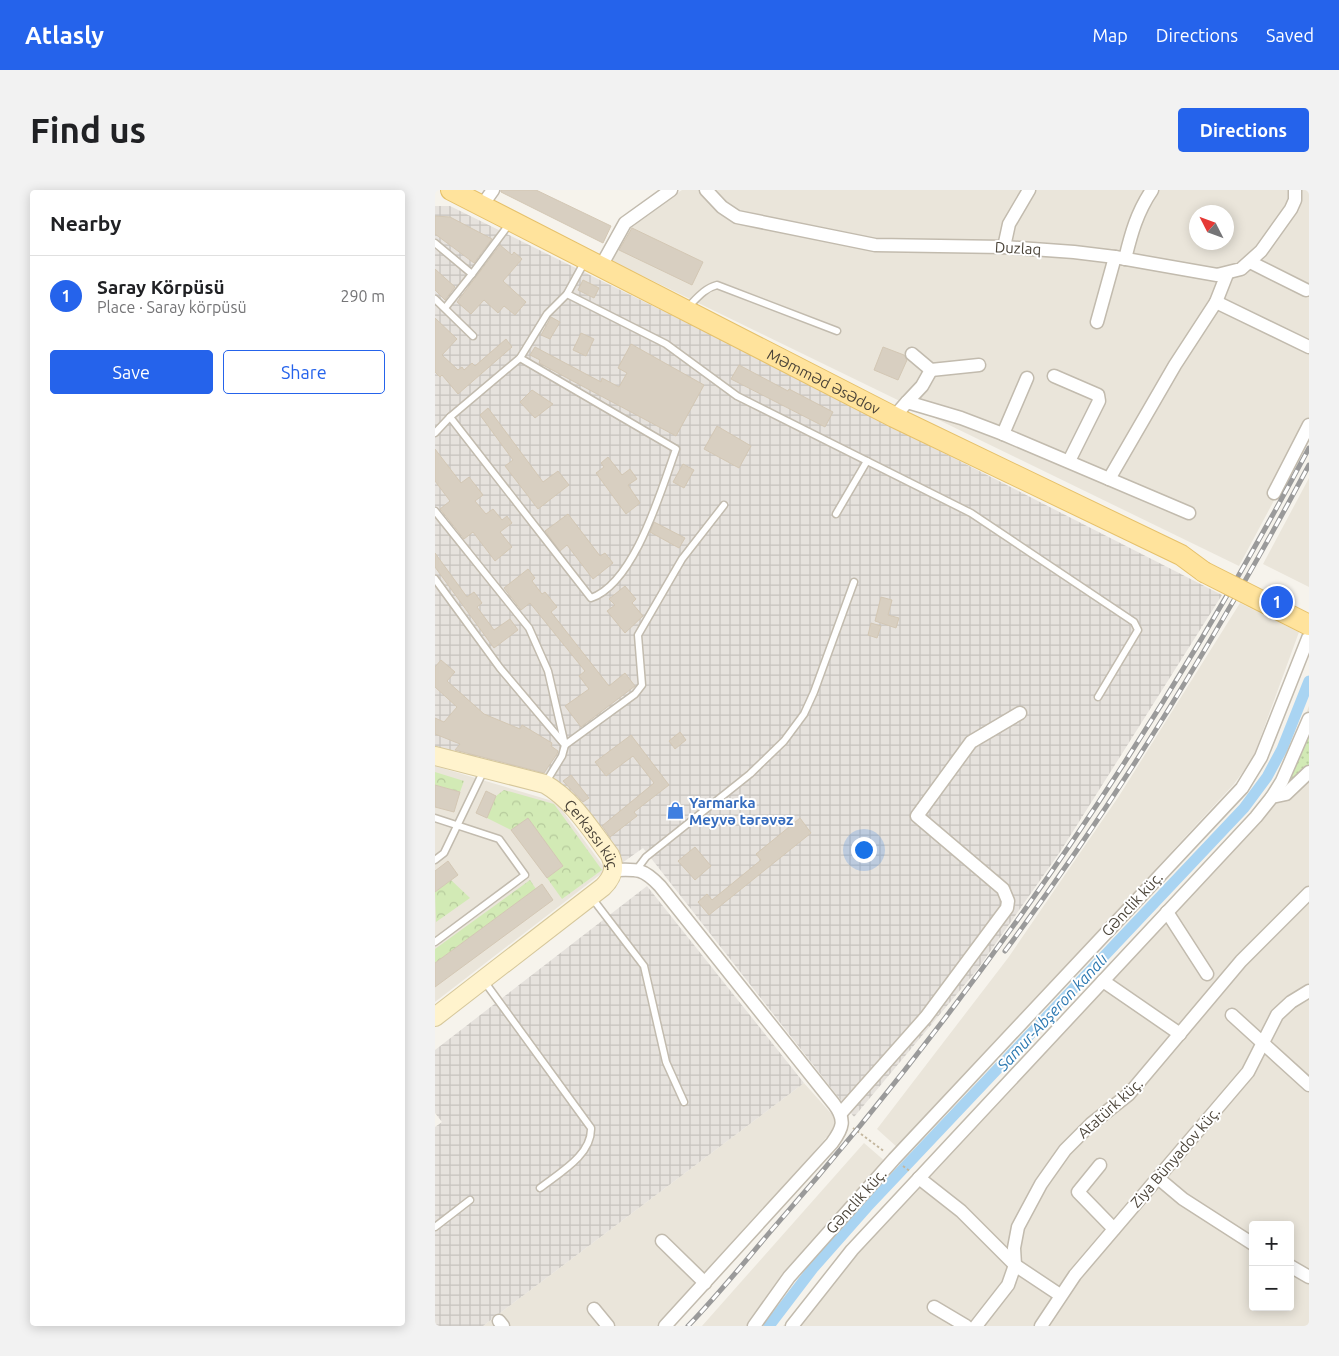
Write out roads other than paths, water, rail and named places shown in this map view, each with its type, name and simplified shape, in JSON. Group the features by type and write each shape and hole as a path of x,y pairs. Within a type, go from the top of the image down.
{"main road":[{"name":"Məmməd Əsədov","path":"451,190 475,204 685,310 900,409 1206,567"},
{"name":"Məmməd Əsədov","path":"435,195 475,204"},
{"path":"1206,567 1309,613"},
{"path":"1206,567 1309,625"}],"street":[{"path":"475,204 493,190"},
{"path":"592,264 625,224 671,190"},
{"name":"Duzlaq","path":"707,190 722,207 737,217 847,241 875,245 1004,247 1121,258 1202,274 1227,274 1241,269 1249,262 1284,222 1295,200 1297,190"},
{"path":"1004,247 1009,224 1029,190"},
{"path":"1097,322 1143,203 1152,190"},
{"path":"1249,262 1306,290"},
{"path":"1109,479 1175,365 1215,302 1227,274"},
{"path":"1215,302 1309,347"},
{"path":"912,354 931,370 979,365"},
{"path":"900,409 922,386 931,370"},
{"path":"1053,376 1098,395 1099,401 1069,461"},
{"path":"1003,434 1027,378"},
{"path":"900,409 961,418 1189,512"},
{"path":"1274,493 1309,425"},
{"name":"Gənclik küç.","path":"754,1326 799,1266 894,1159 1242,788 1261,757 1309,636"},
{"path":"665,1326 832,1143 840,1132 842,1117 926,1016 1007,908 1008,901 1003,889 917,816 971,742 1020,713"},
{"path":"1272,797 1282,781 1309,719"},
{"name":"Çerkassı küç.","path":"435,756 545,784 569,802 610,856 614,870 607,884 435,1017"},
{"name":"Gənclik küç.","path":"792,1326 841,1264 919,1178 1272,797 1286,794 1309,772"},
{"path":"614,870 637,869 651,876 661,886 842,1117"},
{"name":"Atatürk küç.","path":"977,1326 1008,1285 1015,1265 1014,1248 1018,1227 1051,1168 1078,1135 1129,1094 1241,961 1309,893"},
{"path":"1167,912 1207,974"},
{"path":"1103,981 1180,1034"},
{"name":"Ziya Bünyadov küç.","path":"1041,1326 1061,1295 1114,1229 1248,1072 1264,1044 1273,1023 1283,1008 1309,991"},
{"path":"1232,1015 1309,1085"},
{"path":"1100,1164 1078,1192 1114,1229"},
{"path":"919,1178 961,1211 1015,1265 1061,1295"},
{"path":"1158,1178 1183,1199 1249,1241"},
{"path":"662,1241 705,1283"},
{"path":"1294,1268 1309,1277"},
{"path":"935,1306 966,1326"},
{"path":"594,1309 608,1326"}],"lane":[{"path":"445,308 511,222"},
{"path":"435,243 472,274"},
{"path":"435,433 449,417 520,358 547,314 592,264"},
{"path":"685,310 700,295 717,285 837,331"},
{"path":"567,294 666,344 737,396 971,513 1134,622 1137,630 1135,636 1098,697"},
{"path":"435,299 473,336"},
{"path":"449,417 591,598 599,595 628,566 655,509 676,449 520,358"},
{"path":"836,514 867,461"},
{"path":"565,745 635,694 642,685 638,635 682,559 724,504"},
{"path":"435,511 529,628 548,671 565,745 563,756 545,784"},
{"path":"435,579 500,668 565,745"},
{"path":"637,869 646,857 749,774 784,741 804,714 811,700 854,582"},
{"path":"435,860 444,853 459,826 484,770"},
{"path":"435,818 499,838 525,875 435,942"},
{"path":"592,896 644,966 667,1062 684,1102"},
{"path":"483,980 591,1128 591,1138 575,1160 540,1188"},
{"path":"435,1227 470,1200"}],"waterway":[{"name":"Samur-Abşeron kanalı","path":"769,1326 814,1267 867,1207 1244,808 1267,777 1282,749 1309,681"}],"railway":[{"path":"688,1326 730,1280 847,1141 922,1048 994,953 1128,757 1252,553 1309,448"},
{"path":"1005,951 1088,834 1166,714 1240,590 1309,465"}],"place":[{"name":"Saray Körpüsü","path":"1277,602"},
{"name":"Yarmarka Meyvә tәrәvәz","path":"675,811"}]}
